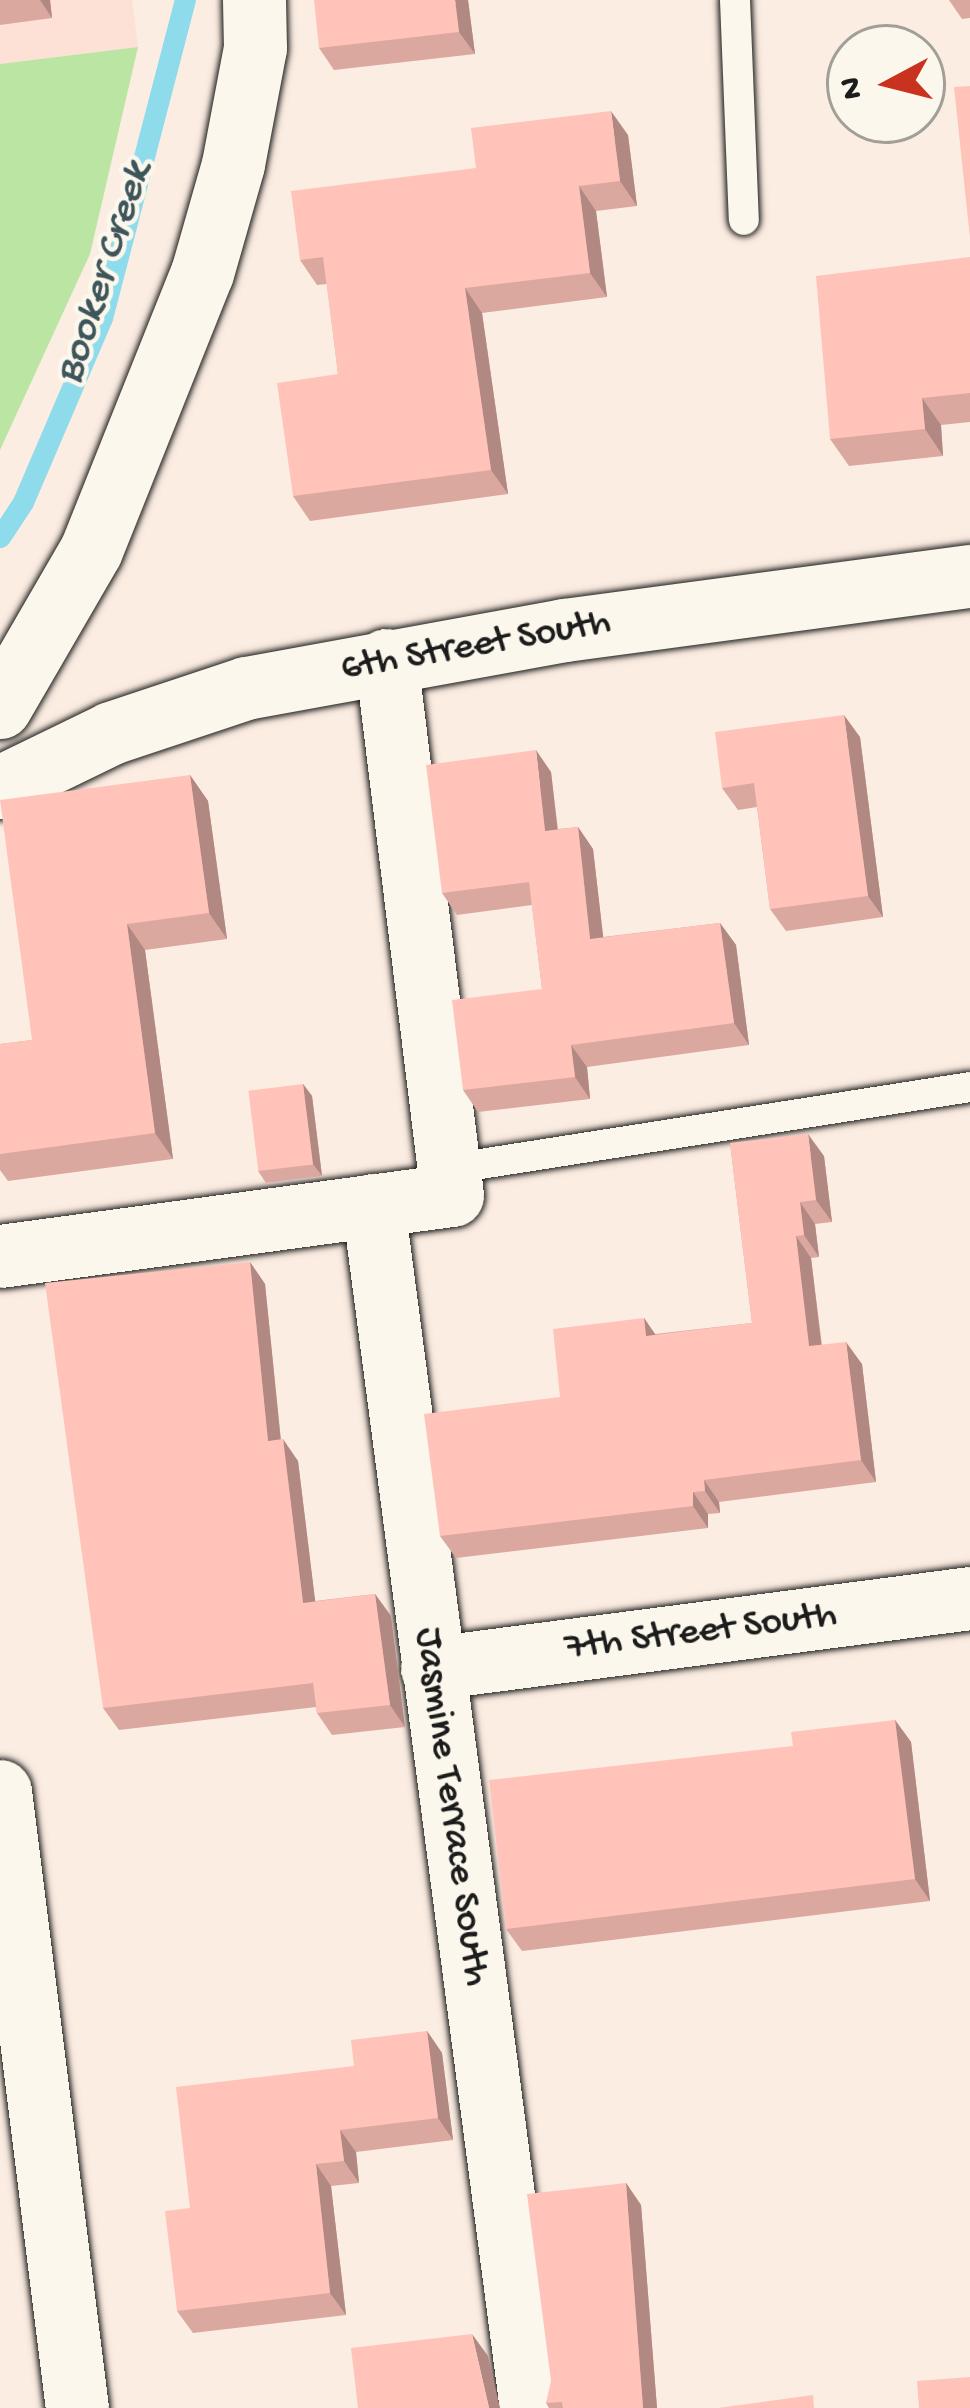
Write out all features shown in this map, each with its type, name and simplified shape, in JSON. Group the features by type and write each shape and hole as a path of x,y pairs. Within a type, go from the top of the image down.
{"street":[{"path":"0,707 91,550 174,351 233,164 255,48 254,0"},
{"name":"6th Street South","path":"0,787 111,733 246,688 386,660 970,576"},
{"path":"0,1256 373,1205 450,1182 386,660"},
{"name":"Jasmine Terrace South","path":"373,1205 530,2408"},
{"name":"7th Street South","path":"432,1668 970,1598"},
{"path":"0,1791 77,2408"}],"lane":[{"path":"735,0 744,220"},
{"path":"450,1182 970,1087"}],"shaded area":[{"path":"0,0 132,0 138,47 0,64"}],"green space":[{"path":"138,47 90,254 0,450 0,64"}],"building":[{"path":"314,0 455,0 459,32 319,48"},
{"path":"970,86 970,238 954,87"},
{"path":"611,111 620,181 579,186 590,273 465,288 491,470 293,496 277,383 338,374 323,257 300,260 291,191 476,168 471,128"},
{"path":"970,257 970,393 922,398 925,429 830,439 816,276"},
{"path":"844,715 868,896 770,909 754,783 722,788 715,732"},
{"path":"536,750 545,831 578,827 590,939 720,923 734,1023 571,1045 575,1077 463,1090 452,1000 542,989 529,882 442,893 426,765"},
{"path":"190,775 209,913 127,924 155,1133 0,1154 0,1044 32,1040 0,800"},
{"path":"303,1084 313,1164 258,1171 248,1091"},
{"path":"808,1134 816,1200 800,1202 804,1235 796,1236 809,1346 846,1342 861,1460 704,1480 705,1491 693,1492 693,1506 440,1536 424,1414 560,1397 553,1329 644,1318 646,1336 752,1323 730,1143"},
{"path":"250,1262 268,1441 283,1439 303,1603 375,1594 390,1705 317,1713 313,1683 103,1708 45,1283"},
{"path":"895,1720 915,1879 506,1929 489,1780 793,1746 791,1732"},
{"path":"427,2031 438,2118 340,2130 344,2161 316,2164 330,2293 177,2311 165,2211 190,2208 176,2087 354,2066 351,2040"},
{"path":"626,2183 643,2408 563,2408 562,2402 546,2403 551,2381 527,2194"},
{"path":"472,2334 489,2408 358,2408 351,2348"},
{"path":"970,2377 970,2408 919,2408 917,2381"},
{"path":"813,2395 814,2408 718,2408"}],"waterway":[{"name":"Booker Creek","path":"0,537 23,502 102,318 185,0"}]}
